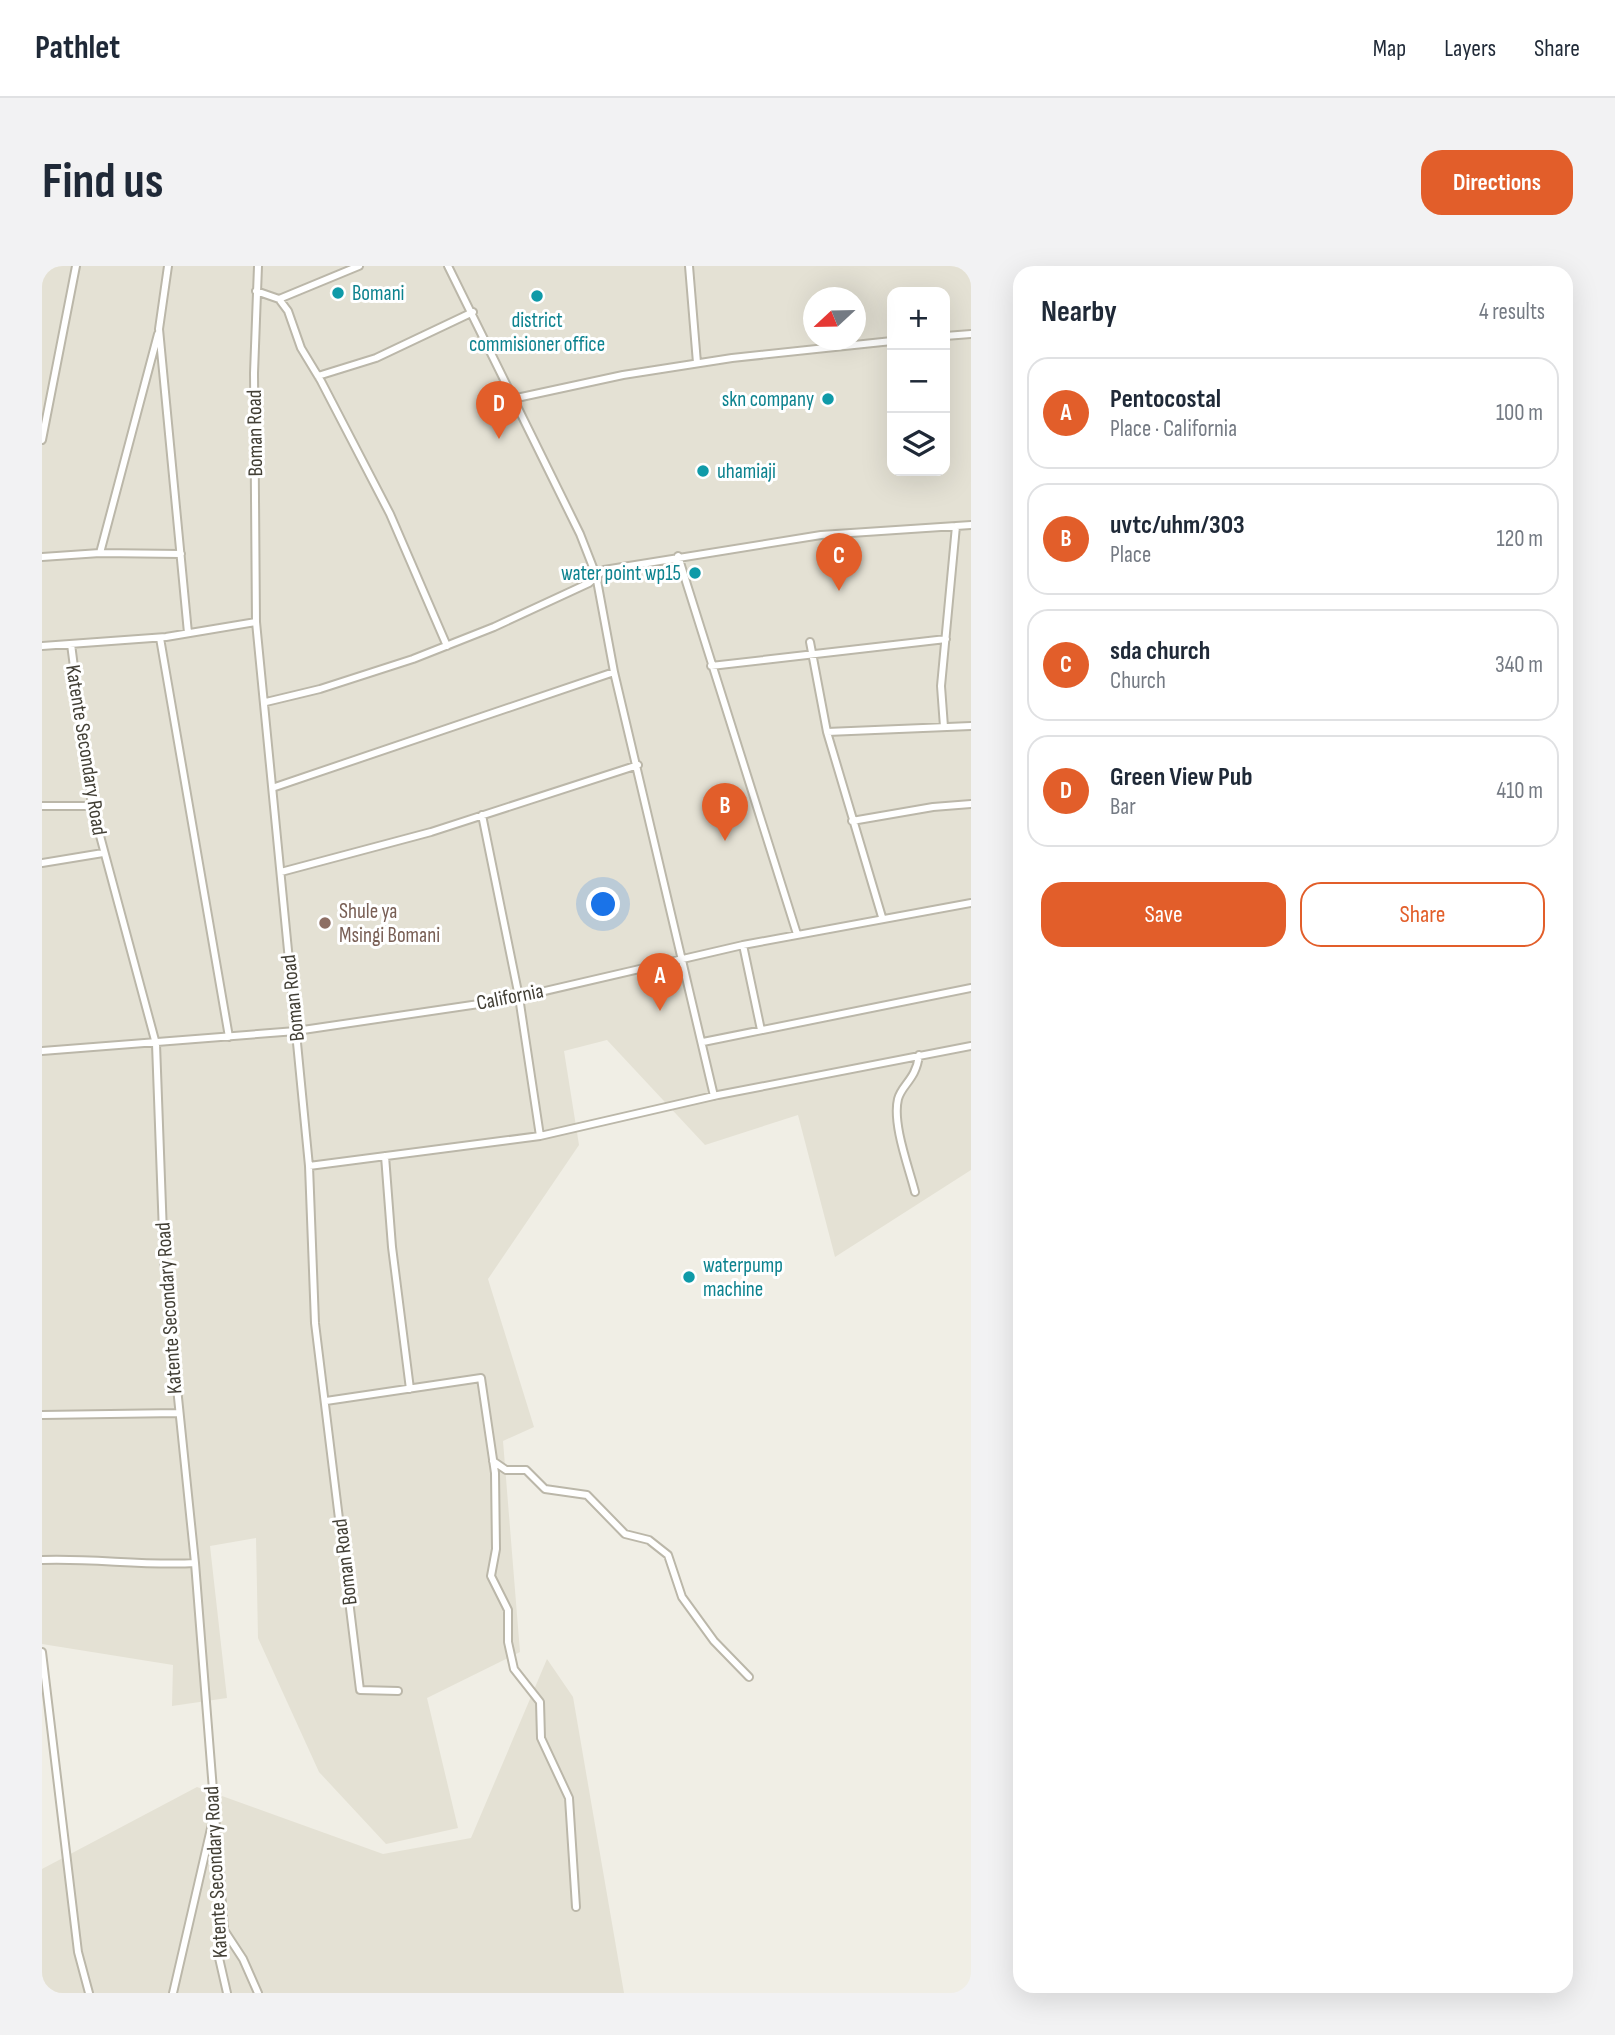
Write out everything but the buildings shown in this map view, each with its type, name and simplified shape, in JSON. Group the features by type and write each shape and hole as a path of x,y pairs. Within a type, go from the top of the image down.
{"street":[{"path":"42,440 76,266"},
{"path":"100,553 159,329 168,266"},
{"name":"Boman Road","path":"258,266 256,622 275,787 309,1166 315,1323 360,1690 398,1691"},
{"path":"279,299 359,266"},
{"path":"448,266 473,312 512,399 580,534 596,575 614,673 638,765 680,959 703,1042 713,1096"},
{"path":"689,266 697,363"},
{"path":"256,291 279,299 289,311 300,348 318,376 390,514 447,646"},
{"path":"318,376 376,358 473,312"},
{"path":"159,329 188,633"},
{"path":"950,336 971,334"},
{"path":"512,399 623,375 697,363 887,342"},
{"path":"266,702 320,689 447,646 589,583 604,570 821,535 971,525"},
{"path":"944,727 942,687 956,526"},
{"path":"42,557 100,553 181,554"},
{"path":"678,556 797,934"},
{"path":"42,646 160,638 256,622"},
{"path":"160,638 229,1037"},
{"path":"711,666 946,639"},
{"path":"810,642 827,732 882,917"},
{"name":"Katente Secondary Road","path":"71,643 92,806 156,1044 164,1261 177,1413 195,1563 224,1929 219,1958 227,1993"},
{"path":"275,787 614,673"},
{"path":"827,732 971,726"},
{"path":"281,872 482,815 638,765"},
{"path":"852,821 971,804"},
{"path":"42,806 92,806"},
{"path":"482,815 519,997 540,1136"},
{"path":"42,863 103,853"},
{"name":"California","path":"42,1051 296,1031 519,997 797,934 971,903"},
{"path":"743,946 761,1030"},
{"path":"703,1042 971,988"},
{"path":"309,1166 540,1136 713,1096 971,1046"},
{"path":"915,1192 904,1153 897,1109 899,1096 911,1082 919,1055"},
{"path":"385,1156 392,1247 410,1388"},
{"path":"326,1401 481,1378 494,1461 496,1549 491,1576 508,1610 508,1642 514,1669 540,1702 541,1738 569,1798 576,1906"},
{"path":"42,1415 177,1413"},
{"path":"494,1461 506,1470 526,1470 545,1489 587,1495 625,1534 649,1540 659,1548 668,1556 681,1597 695,1618 748,1677"},
{"path":"42,1560 86,1558 166,1565 195,1563"},
{"path":"42,1652 78,1952 89,1993"},
{"path":"173,1993 214,1818"},
{"path":"224,1929 243,1959 258,1993"}],"shaded area":[{"path":"42,266 971,266 971,1170 835,1257 798,1115 705,1145 607,1040 564,1051 579,1145 488,1279 534,1427 503,1441 520,1652 427,1698 458,1828 386,1844 319,1772 258,1638 256,1538 210,1546 227,1698 172,1706 173,1665 42,1644"},
{"path":"547,1659 573,1697 624,1993 42,1993 42,1869 197,1787 383,1854 471,1838"}],"place":[{"name":"Bomani","path":"338,293"},
{"name":"district commisioner office","path":"537,296"},
{"name":"skn company","path":"828,399"},
{"name":"Green View Pub","path":"499,439"},
{"name":"uhamiaji","path":"703,471"},
{"name":"water point wp15","path":"695,573"},
{"name":"sda church","path":"839,591"},
{"name":"uvtc/uhm/303","path":"725,841"},
{"name":"Shule ya Msingi Bomani","path":"325,923"},
{"name":"Pentocostal","path":"660,1011"},
{"name":"waterpump machine","path":"689,1277"}]}
